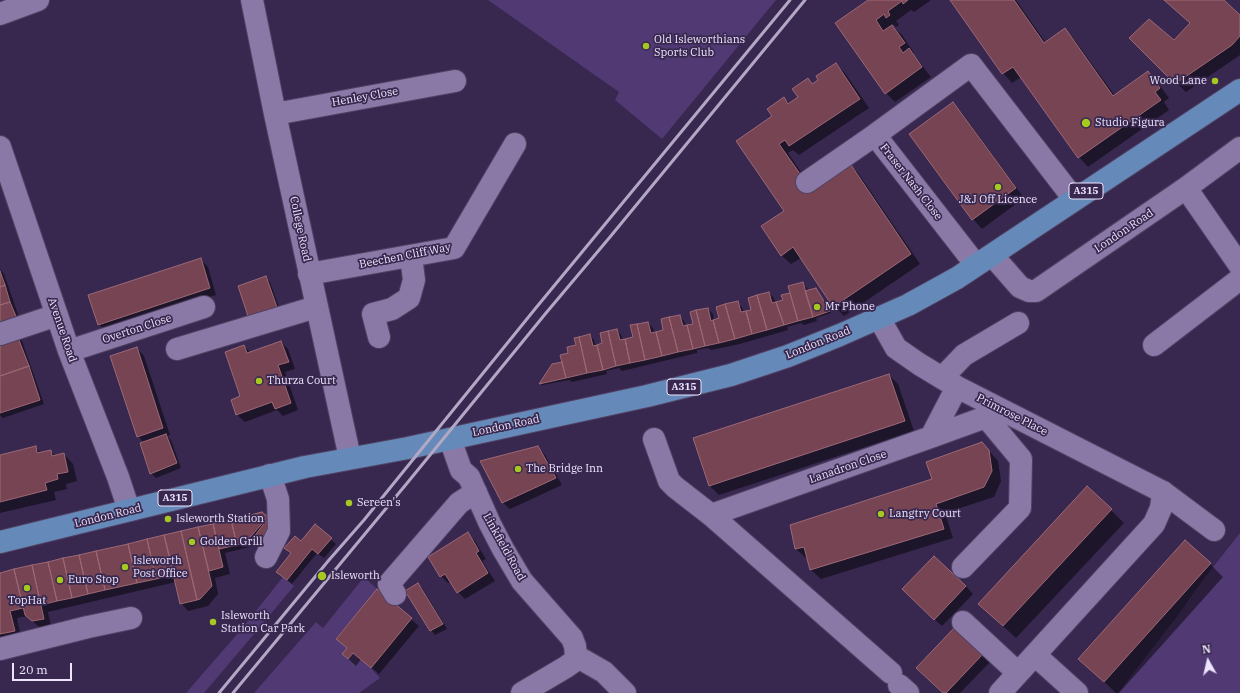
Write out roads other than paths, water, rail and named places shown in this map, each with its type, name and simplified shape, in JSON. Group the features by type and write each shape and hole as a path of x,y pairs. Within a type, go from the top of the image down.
{"main road":[{"name":"London Road","path":"0,542 270,475 450,439 485,430 647,396 731,375 788,356 908,305 957,278 1240,90"}],"street":[{"path":"0,14 38,0"},
{"name":"College Road","path":"252,0 316,307 350,458"},
{"name":"Fraser Nash Close","path":"984,260 875,135 971,65 1074,199"},
{"name":"Henley Close","path":"275,114 455,81"},
{"path":"807,182 875,135"},
{"name":"Beechen Cliff Way","path":"309,274 454,248 515,144"},
{"name":"Avenue Road","path":"0,147 69,351 118,477 129,510"},
{"name":"London Road","path":"984,260 1020,287 1029,291 1036,291 1186,188 1240,148"},
{"path":"1154,345 1239,266 1186,188"},
{"path":"378,336 373,314 392,309 409,298 414,280 411,256"},
{"name":"Overton Close","path":"69,351 204,307"},
{"path":"177,349 316,307"},
{"path":"0,334 57,315"},
{"name":"Primrose Place","path":"879,318 896,348 950,382 1163,492 1214,530"},
{"path":"931,437 950,382 964,355 1018,323"},
{"name":"Lanadron Close","path":"711,515 986,417 1021,459 1020,508 963,567"},
{"name":"Linkfield Road","path":"450,439 461,470 469,477 490,524 522,581 572,638 576,656"},
{"path":"654,439 669,481 711,515 899,684"},
{"path":"266,558 279,531 278,499 270,475"},
{"path":"396,594 389,584 473,487"},
{"path":"1000,693 1154,524 1161,508 1163,492"},
{"path":"0,649 131,618"},
{"path":"963,622 1018,674"},
{"path":"1035,654 1077,693"},
{"path":"522,693 566,667 573,662 576,656 604,672 624,693"}],"railway":[{"path":"219,693 364,520 535,309 790,0"},
{"path":"233,693 805,0"}],"place":[{"name":"Old Isleworthians Sports Club","path":"646,46"},
{"name":"Wood Lane","path":"1215,81"},
{"name":"Studio Figura","path":"1086,123"},
{"name":"J&J Off Licence","path":"998,187"},
{"name":"Mr Phone","path":"817,307"},
{"name":"Thurza Court","path":"259,381"},
{"name":"The Bridge Inn","path":"518,469"},
{"name":"Sereen's","path":"349,503"},
{"name":"Langtry Court","path":"881,514"},
{"name":"Isleworth Station","path":"168,519"},
{"name":"Golden Grill","path":"192,542"},
{"name":"Isleworth Post Office","path":"125,567"},
{"name":"Isleworth","path":"322,576"},
{"name":"Euro Stop","path":"60,580"},
{"name":"TopHat","path":"27,588"},
{"name":"Isleworth Station Car Park","path":"213,622"}]}
